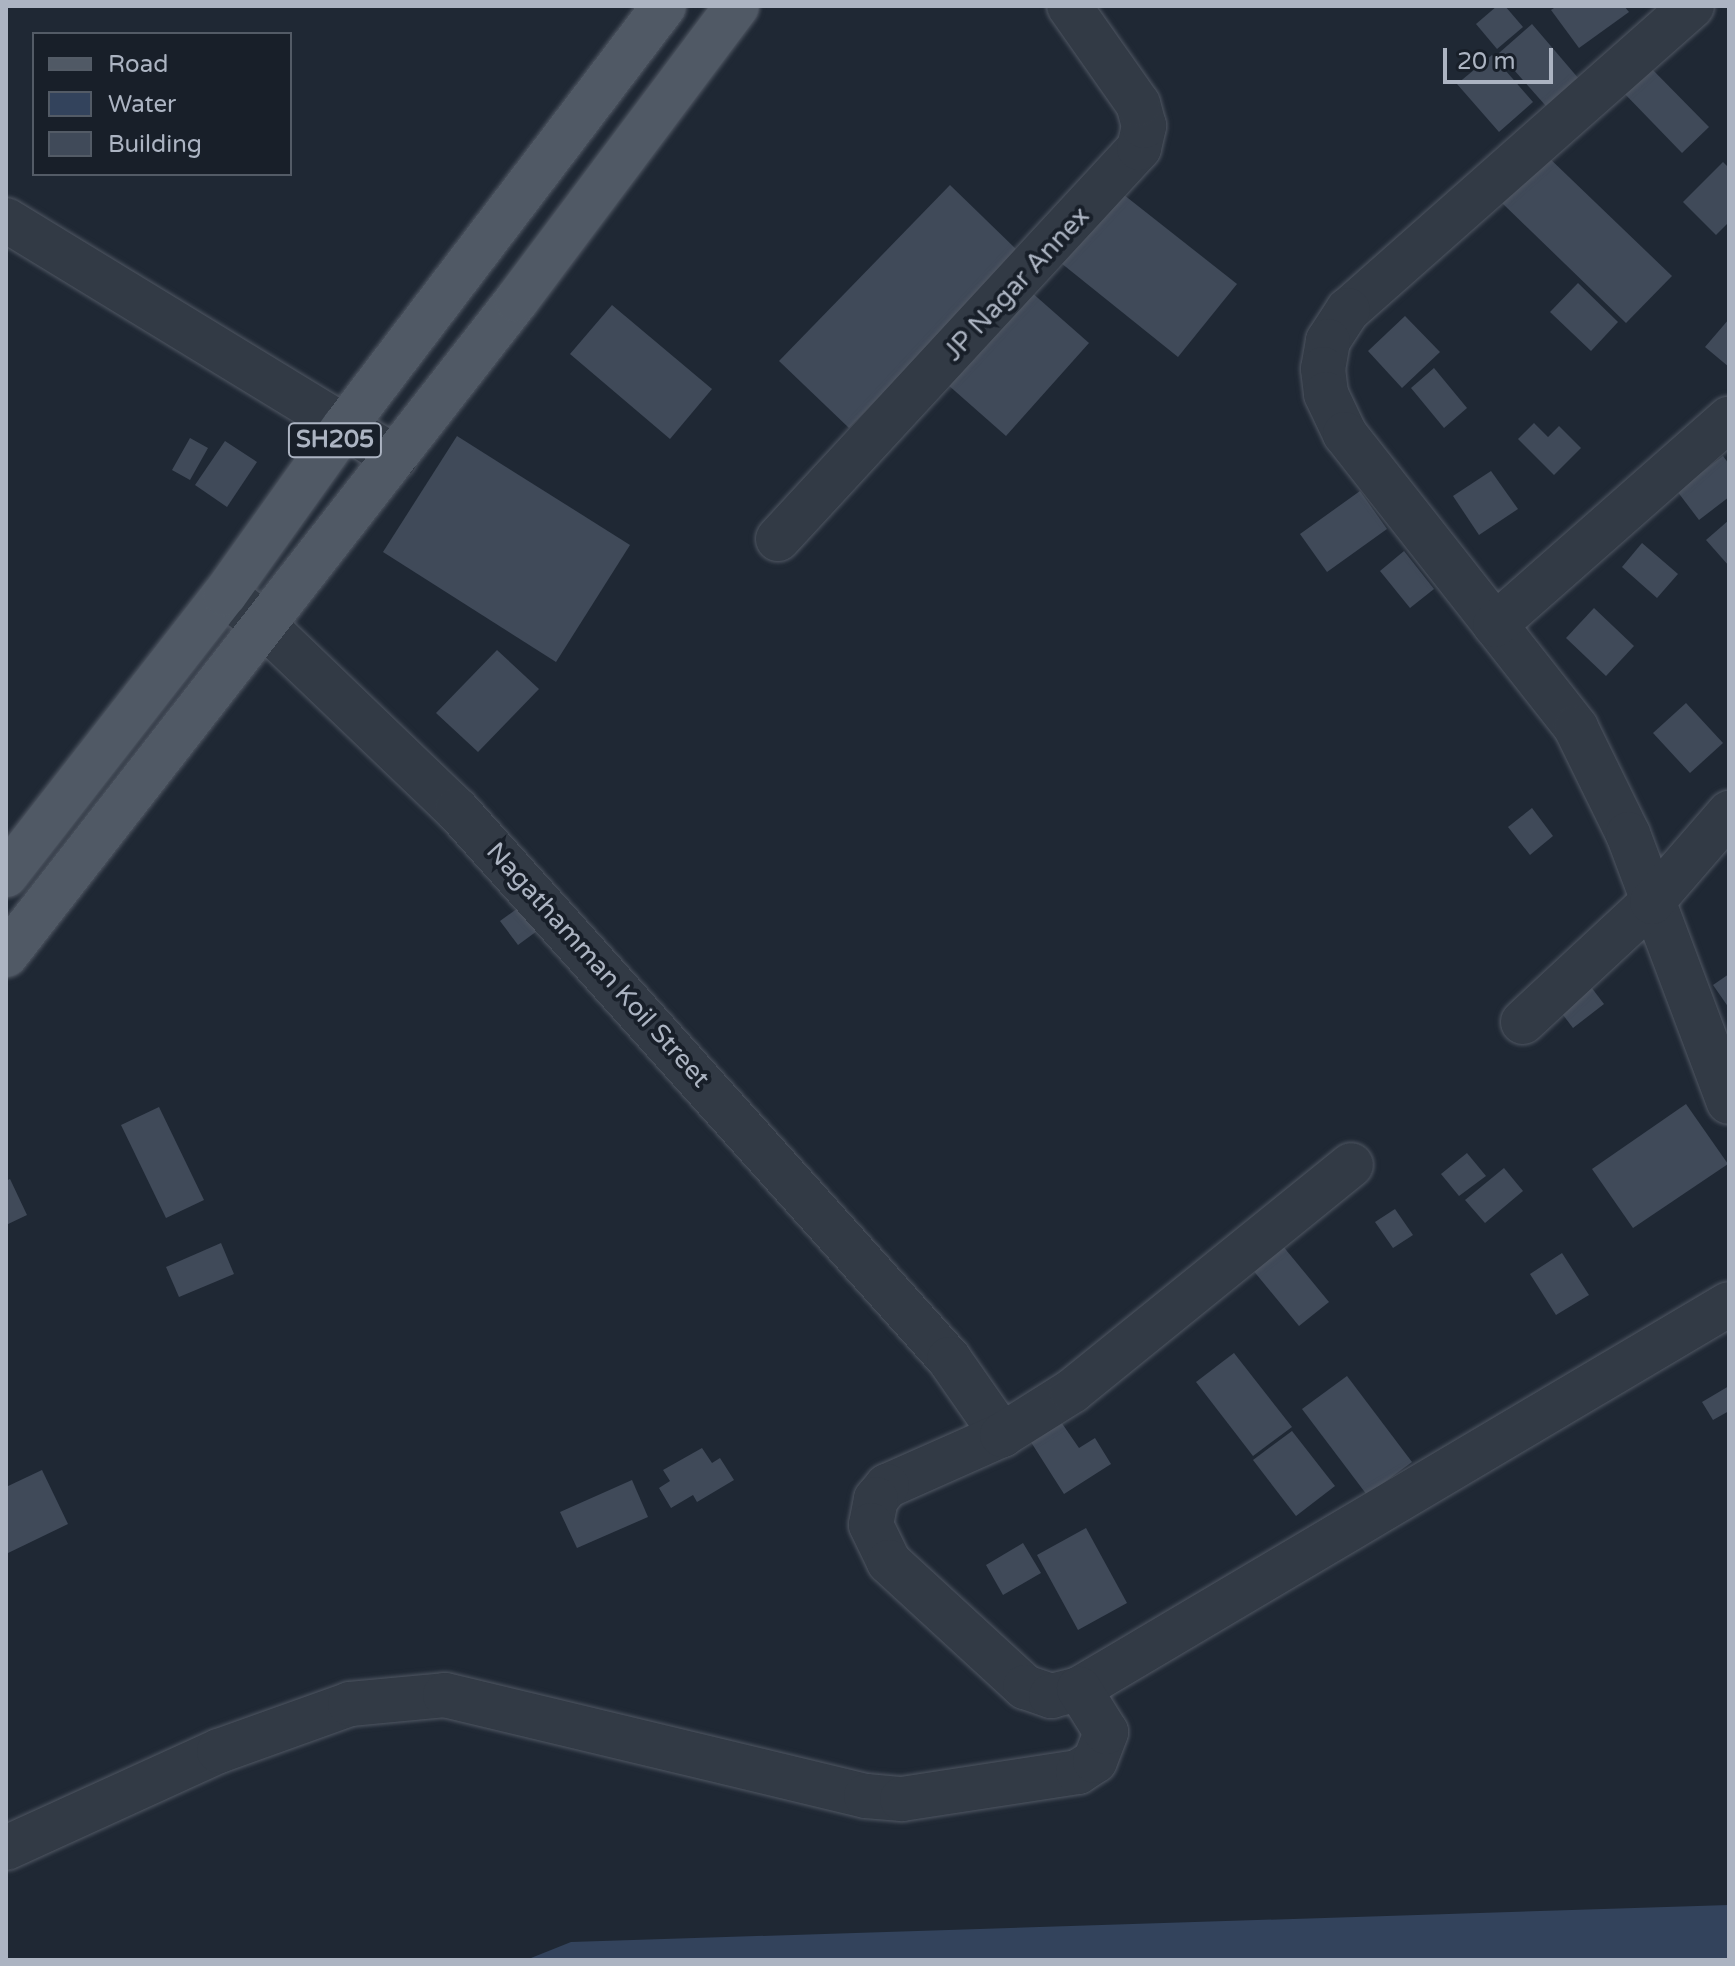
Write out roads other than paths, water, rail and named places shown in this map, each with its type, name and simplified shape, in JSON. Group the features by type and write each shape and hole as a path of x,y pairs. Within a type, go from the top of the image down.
{"main road":[{"name":"SH205","path":"6,875 225,594 345,426 664,6"},
{"path":"11,940 395,457 737,6"}],"street":[{"name":"JP Nagar Annex","path":"778,539 1139,148 1144,126 1138,104 1069,6"},
{"path":"1692,6 1348,310 1328,341 1323,369 1326,394 1345,434 1576,728 1628,834 1729,1102"},
{"path":"6,220 395,457"},
{"path":"1495,625 1729,419"},
{"name":"Nagathamman Koil Street","path":"225,594 264,625 457,810 949,1359 1002,1435"},
{"path":"1523,1022 1652,902 1729,813"},
{"path":"1351,1165 1072,1391 1002,1435 887,1486 874,1512 876,1544 1025,1687 1051,1696 1079,1689 1729,1304"},
{"path":"6,1848 219,1751 350,1704 445,1695 851,1792 902,1799 1078,1772 1095,1761 1106,1732 1079,1689"}],"water":[{"path":"1729,1905 1729,1960 526,1960 571,1942"}]}
